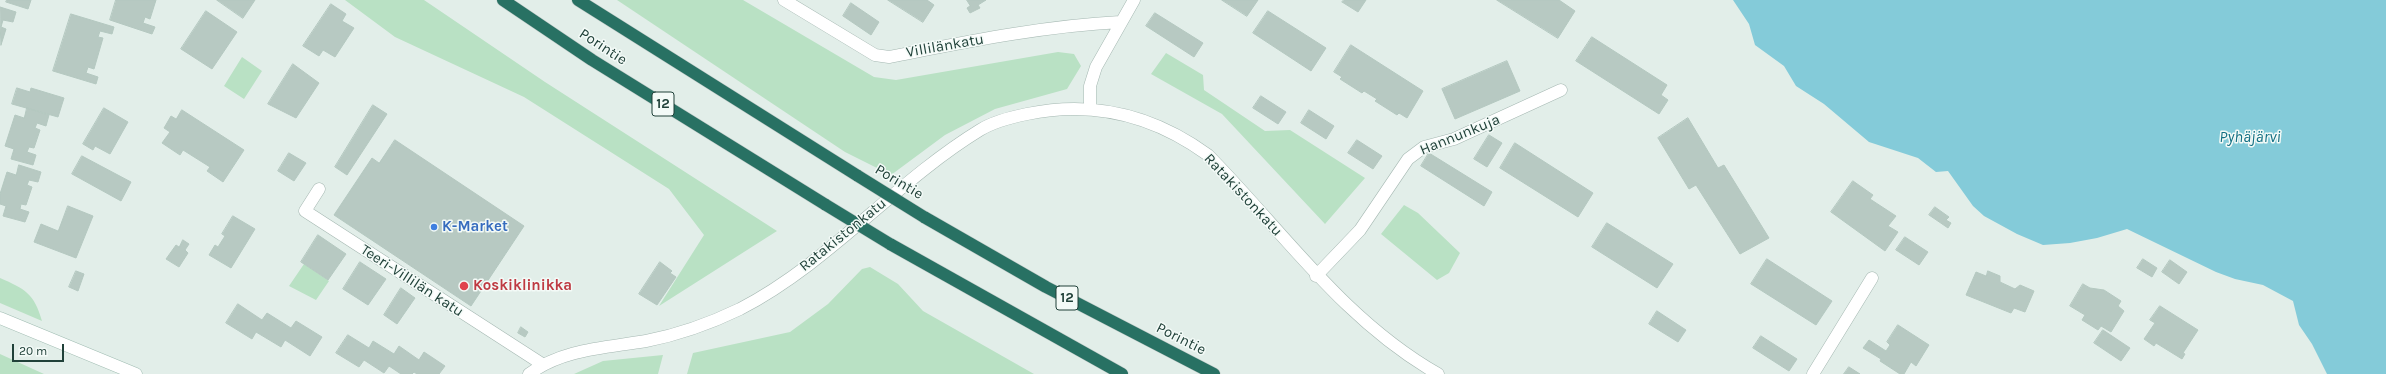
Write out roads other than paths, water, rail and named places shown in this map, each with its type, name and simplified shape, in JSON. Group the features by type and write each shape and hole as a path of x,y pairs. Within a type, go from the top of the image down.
{"highway":[{"name":"Porintie","path":"503,0 592,60 890,244 1122,374"},
{"name":"Porintie","path":"578,0 924,217 1046,288 1214,374"}],"street":[{"name":"Villilänkatu","path":"784,0 875,55 889,57 1009,35 1092,23 1120,22"},
{"path":"1090,108 1090,86 1096,67 1120,22 1134,0"},
{"name":"Hannunkuja","path":"1316,276 1360,230 1408,159 1424,147 1454,140 1561,90"},
{"name":"Ratakistonkatu","path":"529,374 542,364 569,354 648,340 676,333 740,309 780,286 830,248 900,189 981,129 1017,116 1053,108 1090,108 1128,115 1156,125 1184,138 1208,155 1236,184 1316,276 1365,323 1399,350 1438,374"},
{"name":"Teeri-Villilän katu","path":"319,189 305,210 542,364"},
{"path":"1813,374 1872,278"},
{"path":"0,318 136,374"}],"water":[{"name":"Pyhäjärvi","path":"1733,0 2386,0 2386,374 2327,374 2312,344 2299,325 2293,301 2263,285 2235,279 2216,272 2127,229 2097,238 2070,243 2043,245 2017,234 1984,216 1973,206 1948,171 1936,172 1918,158 1869,142 1824,104 1796,86 1784,66 1755,45 1749,24"}],"place":[{"name":"K-Market","path":"434,227"},
{"name":"Koskiklinikka","path":"464,286"}]}
